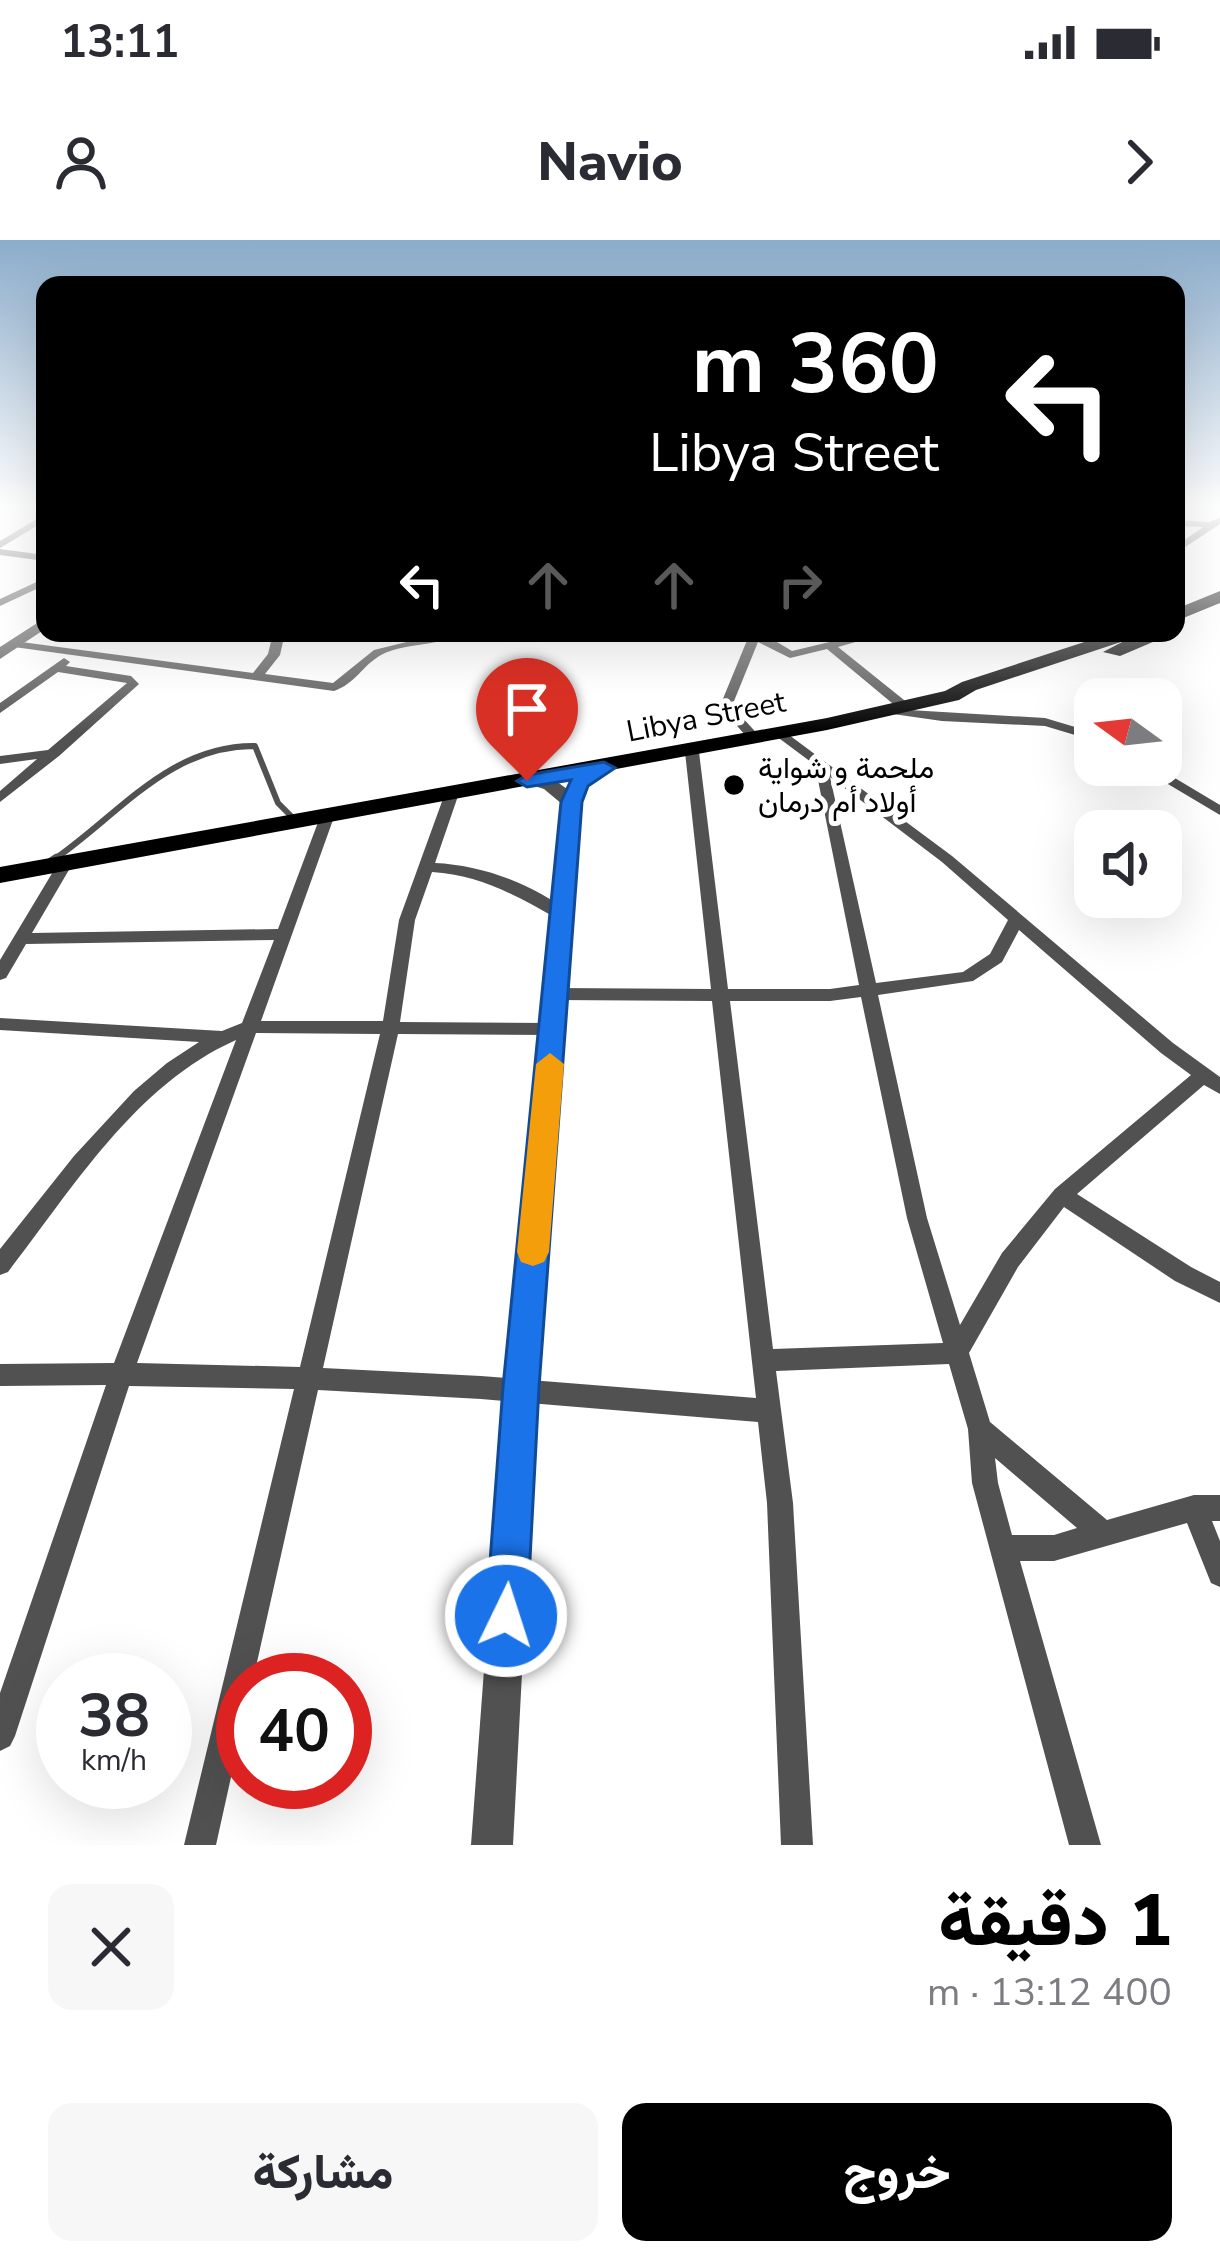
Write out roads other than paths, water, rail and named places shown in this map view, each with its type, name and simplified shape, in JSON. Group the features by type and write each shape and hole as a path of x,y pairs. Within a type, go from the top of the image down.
{"highway":[{"path":"1185,612 1220,596"},
{"path":"1185,624 1220,610"},
{"name":"Libya Street","path":"0,875 768,736 952,696 969,686 1103,642"},
{"path":"952,696 982,695 1138,642"}],"street":[{"path":"0,603 36,585"},
{"path":"7,649 36,628"},
{"path":"255,678 274,655 276,642"},
{"path":"7,649 76,653 341,686 372,655 431,642"},
{"path":"752,642 726,706 947,859 1211,1081 1062,1195 1010,1260 956,1353"},
{"path":"768,642 790,655 846,642"},
{"path":"830,646 897,708 937,719 1043,719 1074,730"},
{"path":"0,710 76,653"},
{"path":"0,798 134,684 56,668"},
{"path":"692,752 717,995 765,1360 791,1665 797,1845"},
{"path":"0,760 54,753"},
{"path":"820,767 916,1218 980,1429 986,1483 1085,1845"},
{"path":"492,1845 521,1387 572,802 579,782 604,768"},
{"path":"527,781 550,785 572,802"},
{"path":"1178,786 1220,811"},
{"path":"200,1845 391,1026 400,948 451,796"},
{"path":"0,1736 122,1372 327,817"},
{"path":"0,974 22,939 53,865"},
{"path":"427,867 464,868 496,877 562,914"},
{"path":"556,994 869,991 967,977 985,970 1010,940 1017,918"},
{"path":"22,939 286,934"},
{"path":"0,1024 219,1037"},
{"path":"0,1265 118,1121 172,1068 219,1037 249,1027 553,1029"},
{"path":"1062,1195 1220,1293"},
{"path":"765,1360 956,1353"},
{"path":"0,1375 122,1372 521,1387 769,1411"},
{"path":"980,1429 1102,1532"},
{"path":"1004,1548 1054,1548 1207,1508 1220,1574"}],"lane":[{"path":"53,865 182,763 220,745 255,746 262,753 276,805 299,823"}],"place":[{"name":"ملحمة و شواية أولاد أم درمان","path":"734,785"}]}
